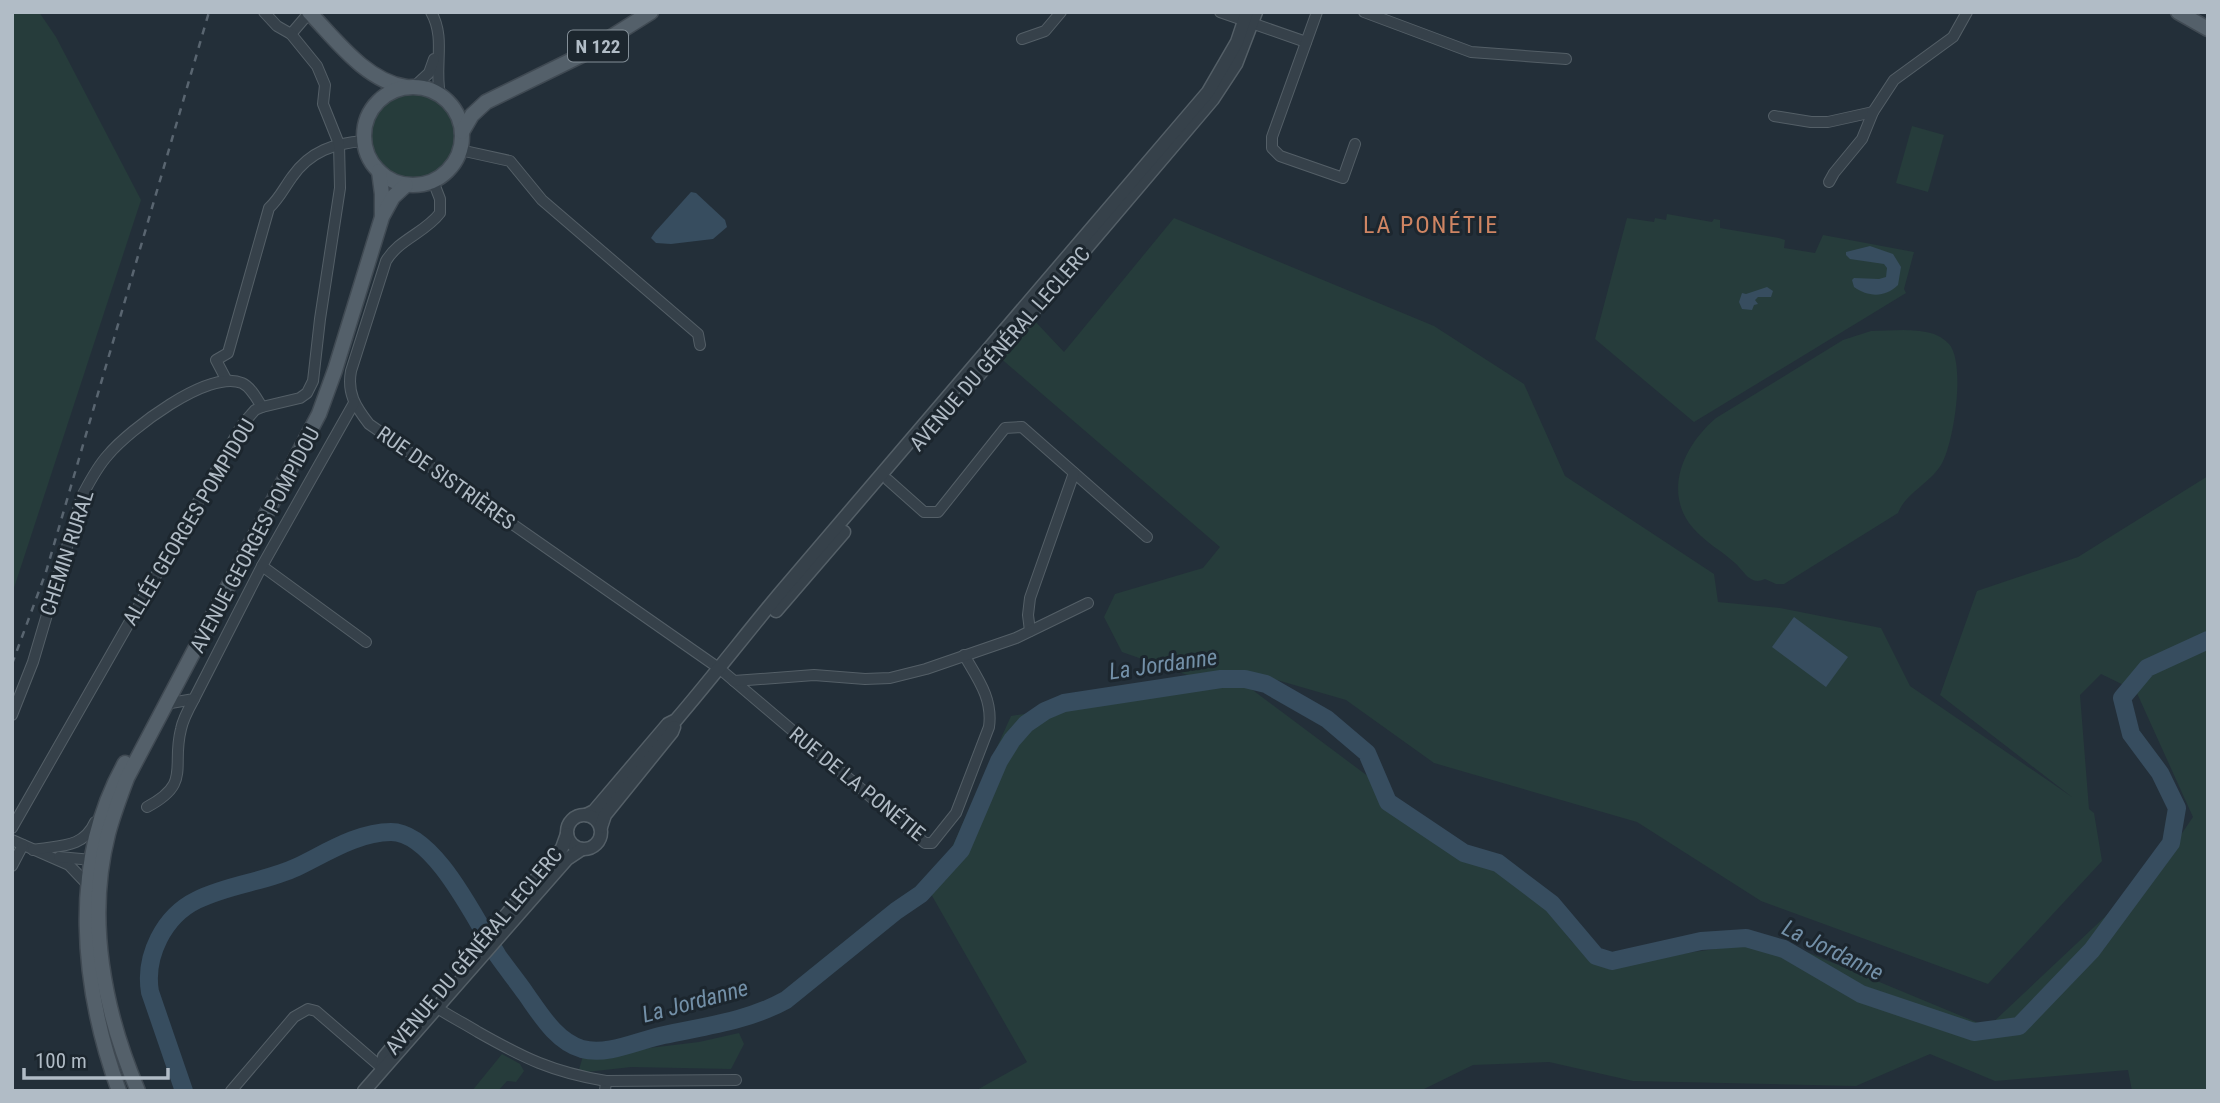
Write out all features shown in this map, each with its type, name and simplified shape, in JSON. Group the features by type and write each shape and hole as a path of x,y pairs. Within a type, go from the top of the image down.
{"main road":[{"path":"309,12 358,62 384,81 426,88 444,98 458,115 462,132 460,150 454,163 445,174 419,185 406,185 391,180 379,171 367,152 364,141 368,116 375,105 389,93 411,87"},
{"name":"N 122","path":"462,132 472,115 486,102 575,60 651,12"},
{"path":"2178,12 2208,29"},
{"path":"358,62 373,85 375,105"},
{"name":"N 122","path":"444,98 471,104 486,102"},
{"path":"379,171 382,217"},
{"path":"382,217 393,197 406,185"},
{"name":"AVENUE GEORGES POMPIDOU","path":"138,1091 115,1028 100,954 99,917 108,835 127,778 319,414 382,217"},
{"name":"AVENUE GEORGES POMPIDOU","path":"119,1091 110,1067 94,998 86,920 88,885 102,813 114,782 218,601"},
{"path":"100,954 96,949 94,855 108,835"}],"street":[{"path":"264,12 277,26 291,34 317,65 326,85 323,104 339,144"},
{"path":"291,34 309,12"},
{"path":"431,12 439,27 436,71 444,98"},
{"path":"1022,39 1045,31 1061,12"},
{"path":"1220,12 1250,17 1306,41"},
{"path":"1317,12 1272,137 1272,148 1280,156 1343,178 1355,144"},
{"path":"1364,12 1471,52 1566,59"},
{"path":"1829,182 1862,139 1873,112 1894,79 1954,37 1967,12"},
{"name":"AVENUE DU GÉNÉRAL LECLERC","path":"720,669 736,658 1198,118 1228,78 1242,50 1250,17"},
{"name":"AVENUE DU GÉNÉRAL LECLERC","path":"506,922 566,859 597,842 605,815 672,732 676,720 780,593 1208,92 1250,17"},
{"path":"411,87 429,73 439,46"},
{"path":"1773,116 1828,122 1873,112"},
{"path":"262,407 253,392 242,383 227,381 216,360 228,354 269,208 280,198 293,174 315,153 339,144 364,141"},
{"name":"ALLÉE GEORGES POMPIDOU","path":"12,828 242,425 262,407 300,398 307,393 313,381 340,188 339,144"},
{"path":"460,150 510,161 542,200 698,334 700,345"},
{"path":"354,403 349,381 351,370 386,261 391,251 438,217 442,208 433,181"},
{"name":"CHEMIN RURAL","path":"12,715 33,662 79,505 94,473 109,453 162,408 202,387 227,381"},
{"name":"RUE DE SISTRIÈRES","path":"354,403 369,424 720,669"},
{"name":"AVENUE GEORGES POMPIDOU","path":"147,807 159,801 173,787 179,770 181,729 194,699 262,566 354,403"},
{"path":"888,480 924,512 938,512 1005,428 1021,427 1147,537"},
{"path":"1030,631 1030,598 1073,472"},
{"path":"262,566 366,642"},
{"path":"734,681 814,676 890,678 926,669 1016,638 1088,603"},
{"name":"RUE DE LA PONÉTIE","path":"720,669 919,840 932,843 956,813 989,727 991,713 987,695 964,655"},
{"path":"165,704 194,699"},
{"name":"AVENUE DU GÉNÉRAL LECLERC","path":"582,849 572,844 568,834 573,818 594,811 668,724 676,720"},
{"path":"12,866 28,848 83,841 90,834 104,796 114,782"},
{"path":"586,815 595,819 601,827"},
{"name":"AVENUE DU GÉNÉRAL LECLERC","path":"364,1091 506,922 562,848 568,834"},
{"path":"12,840 69,865 88,885"},
{"path":"71,844 94,855"},
{"path":"48,856 94,855"},
{"path":"434,1005 516,1054 545,1067 605,1086 736,1080"},
{"path":"230,1091 294,1017 308,1009 316,1011 382,1068"}],"green space":[{"path":"12,12 39,12 56,37 141,200 12,594"},
{"path":"413,94 429,97 443,106 452,120 455,136 452,152 443,166 429,175 413,178 397,175 383,166 374,152 371,136 374,120 383,106 397,97"},
{"path":"1912,126 1944,135 1928,192 1896,183"},
{"path":"1667,214 1712,222 1714,219 1720,220 1720,228 1779,238 1785,240 1784,248 1815,253 1823,235 1914,252 1904,289 1906,293 1694,422 1595,339 1627,218 1654,222 1655,218 1666,220"},
{"path":"1174,218 1434,326 1524,384 1565,476 1714,574 1718,602 1780,608 1881,628 1910,686 2072,797 1940,695 1977,591 2078,557 2208,476 2208,1091 2132,1091 2128,1070 1995,1081 1930,1054 1856,1086 1633,1081 1549,1062 1473,1065 1420,1091 975,1091 1027,1062 931,894 1011,716 1238,679 1373,780 1390,807 1459,855 1498,865 1536,895 1572,942 1609,964 1778,940 1988,1027 2161,864 2193,817 2136,691 2101,674 2080,695 2089,809 2094,813 2102,861 1988,984 1761,901 1637,822 1434,763 1346,700 1249,672 1196,678 1122,652 1104,617 1115,594 1203,568 1220,547 998,356 1031,317 1064,352"},
{"path":"1904,330 1939,336 1949,344 1954,354 1957,385 1954,422 1941,465 1898,513 1784,584 1765,579 1755,581 1748,577 1698,533 1684,514 1678,484 1686,455 1716,418 1843,340 1871,331"},
{"path":"739,1033 744,1044 731,1069 631,1067 578,1073 583,1056 699,1042"},
{"path":"502,1054 520,1064 524,1071 516,1082 507,1081 498,1091 472,1091"}],"water":[{"path":"691,192 696,193 725,220 727,227 713,239 656,243 651,238 655,232"},
{"path":"1870,246 1893,254 1901,267 1898,285 1882,294 1859,290 1854,287 1852,280 1886,277 1887,268 1884,264 1850,259 1846,255 1846,252"},
{"path":"1767,287 1773,291 1771,297 1758,297 1755,300 1758,304 1754,305 1752,310 1742,309 1739,302 1742,293"},
{"path":"1794,617 1848,657 1826,687 1772,647"}],"waterway":[{"name":"La Jordanne","path":"184,1091 150,992 150,965 159,939 175,916 185,907 209,895 285,872 342,844 366,836 391,832 407,836 439,863 467,902 498,956 543,1019 557,1034 582,1049 613,1049 742,1018 786,1000 921,894 961,850 999,761 1026,724 1045,711 1064,703 1221,679 1245,679 1266,684 1327,719 1367,753 1388,802 1464,853 1498,863 1552,904 1596,956 1612,961 1701,941 1746,938 1784,949 1861,994 1974,1032 2019,1026 2092,950 2171,843 2177,808 2160,773 2131,734 2122,698 2147,668 2208,640"}],"railway":[{"path":"12,664 46,572 209,12"}],"district":[{"name":"LA PONÉTIE","path":"1431,225"}]}
